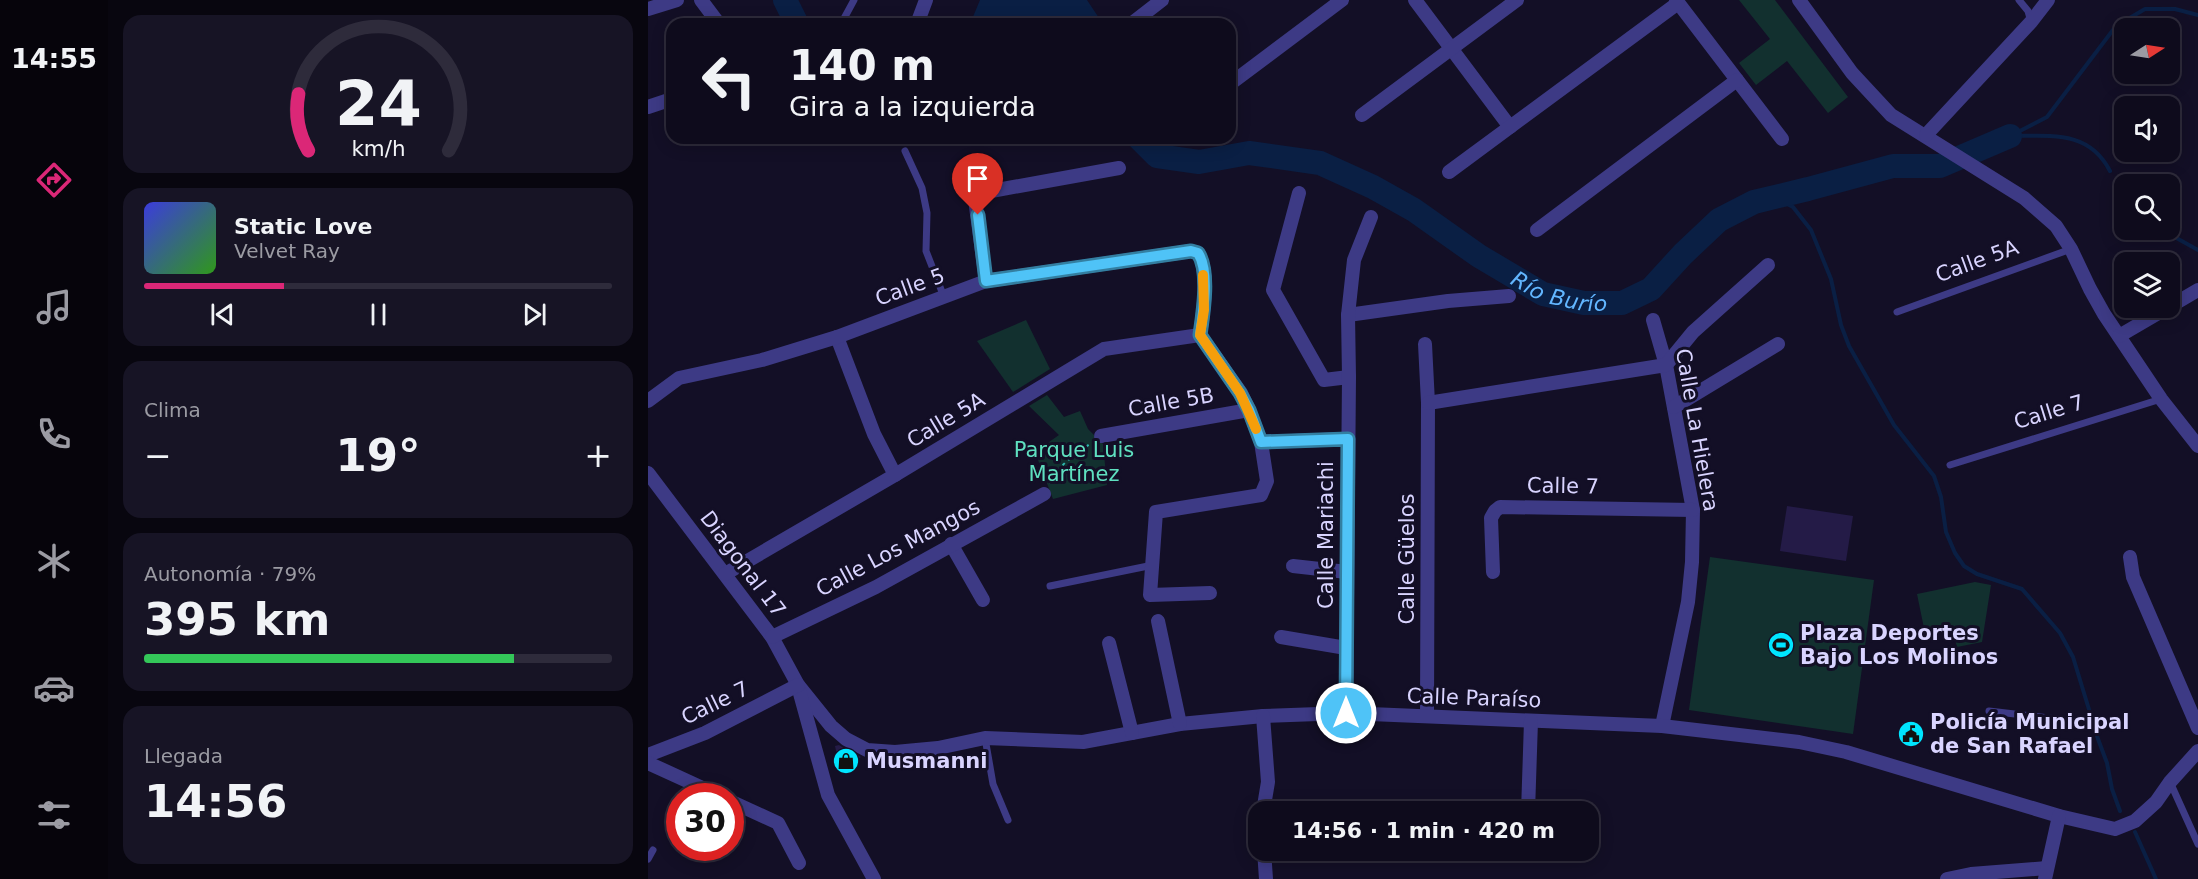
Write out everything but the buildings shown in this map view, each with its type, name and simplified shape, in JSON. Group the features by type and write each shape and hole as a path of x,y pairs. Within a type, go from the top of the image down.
{"street":[{"path":"648,9 677,0"},
{"path":"701,0 714,18"},
{"path":"919,18 926,0"},
{"path":"1139,18 1162,0"},
{"path":"1236,80 1342,0"},
{"path":"1415,0 1510,127"},
{"path":"1362,115 1516,0"},
{"path":"1799,0 1852,73 1891,115 2024,198 2056,226 2071,249 2090,289 2119,336 2161,399 2198,446"},
{"path":"1926,135 2031,22 2048,0"},
{"path":"1449,172 1677,2 1782,139"},
{"path":"1537,230 1737,80"},
{"path":"648,107 666,101"},
{"path":"975,194 1119,168"},
{"path":"972,177 986,281"},
{"path":"1299,193 1274,290 1324,380 1349,377"},
{"name":"Calle Mariachi","path":"1346,713 1348,315 1354,260 1371,217"},
{"name":"Calle 5","path":"648,401 679,378 762,360 837,337 986,281 1191,251 1198,253 1203,260 1204,310 1200,335"},
{"path":"1428,403 1666,365 1693,332 1768,265"},
{"path":"2180,300 2198,290"},
{"path":"1348,315 1448,301 1509,296"},
{"path":"2119,336 2149,318"},
{"name":"Calle La Hielera","path":"1653,320 1666,365 1693,510 1692,562 1688,602 1662,726"},
{"path":"1200,335 1249,410 1261,442 1267,481 1261,495 1156,512 1150,595 1210,593"},
{"name":"Calle 5A","path":"725,574 1104,349 1200,335"},
{"path":"837,337 873,434 895,475"},
{"name":"Calle Güelos","path":"1425,344 1428,403 1427,716"},
{"path":"1674,407 1778,344"},
{"name":"Calle 5B","path":"1101,436 1249,410"},
{"path":"1261,442 1348,439"},
{"name":"Diagonal 17","path":"650,479 772,637 798,685"},
{"name":"Calle Los Mangos","path":"772,637 876,587 1044,494"},
{"name":"Calle 7","path":"1493,572 1491,518 1494,511 1500,507 1693,510"},
{"path":"951,544 983,600"},
{"path":"2130,556 2133,577 2198,728"},
{"path":"1293,566 1347,572"},
{"path":"1158,621 1180,724"},
{"path":"1281,637 1346,648"},
{"path":"1109,643 1132,733"},
{"path":"798,685 828,795 874,879"},
{"name":"Calle Paraíso","path":"798,685 831,726 846,739 867,750 895,752 938,748 985,738 1083,742 1180,724 1263,716 1346,713 1662,726 1799,742 1846,752 2060,816 2115,829 2135,821 2156,802 2170,782"},
{"name":"Calle 7","path":"648,755 705,733 798,685"},
{"path":"1263,716 1268,782 1265,801"},
{"path":"1528,801 1531,721"},
{"path":"2170,782 2198,751"},
{"path":"648,763 692,783"},
{"path":"744,807 778,823 799,863"},
{"path":"1947,879 1971,874 2046,874 2060,816"},
{"path":"1265,861 1266,879"}],"lane":[{"path":"844,18 854,0"},
{"path":"2019,0 2028,12 2031,22"},
{"path":"905,152 922,188 927,213 926,251 944,297"},
{"name":"Calle 5A","path":"1897,312 2071,249"},
{"name":"Calle 7","path":"1950,465 2161,399"},
{"path":"1050,586 1153,565"},
{"path":"1989,711 2058,719"},
{"path":"985,738 993,784 1008,820"},
{"path":"2170,782 2198,844"},
{"path":"648,859 653,850"}],"path":[{"path":"1044,494 1055,472 1101,436"}],"green space":[{"path":"1739,0 1775,0 1848,97 1828,113 1787,61 1756,85 1739,63 1770,39"},
{"name":"Parque Luis Martínez","path":"1026,320 1050,369 1013,392 977,341"},
{"name":"Parque Luis Martínez","path":"1047,395 1064,417 1080,411 1088,429 1103,444 1107,485 1053,499 1035,452 1059,435 1029,406"},
{"name":"Plaza Deportes Bajo Los Molinos","path":"1710,557 1874,580 1853,734 1689,710"},
{"path":"1975,582 1991,585 1982,642 1957,647 1952,628 1925,633 1917,594"}],"water":[{"path":"980,0 1087,0 1099,18 972,18"}],"waterway":[{"name":"Río Burío","path":"785,0 794,18"},
{"path":"2010,136 2047,117 2116,26 2145,9 2175,9 2198,15"},
{"name":"Río Burío","path":"1145,144 1157,156 1199,162 1249,153 1320,163 1373,187 1414,210 1479,256 1543,294 1584,303 1622,303 1651,289 1719,220 1754,202 1893,166 1940,166 2010,136"},
{"path":"2011,136 2054,136 2080,142 2091,148 2110,171"},
{"path":"1774,197 1793,207 1811,230 1831,279 1841,325 1849,346 1894,425 1934,476 1941,497 1946,532 1955,553 1964,566 1977,574 2022,589 2060,633 2073,657 2120,811"},
{"path":"2180,240 2198,250"},
{"path":"2135,832 2156,879"}],"slow traffic":[{"path":"1203,275 1204,310 1200,335 1240,393 1256,429"}],"place":[{"name":"Plaza Deportes Bajo Los Molinos","path":"1781,645"},
{"name":"Policía Municipal de San Rafael","path":"1911,734"},
{"name":"Musmanni","path":"846,761"}],"route":[{"path":"978,215 986,281 1191,251 1198,253 1203,260 1204,310 1200,335 1240,393 1261,442 1348,439 1346,713"}]}
